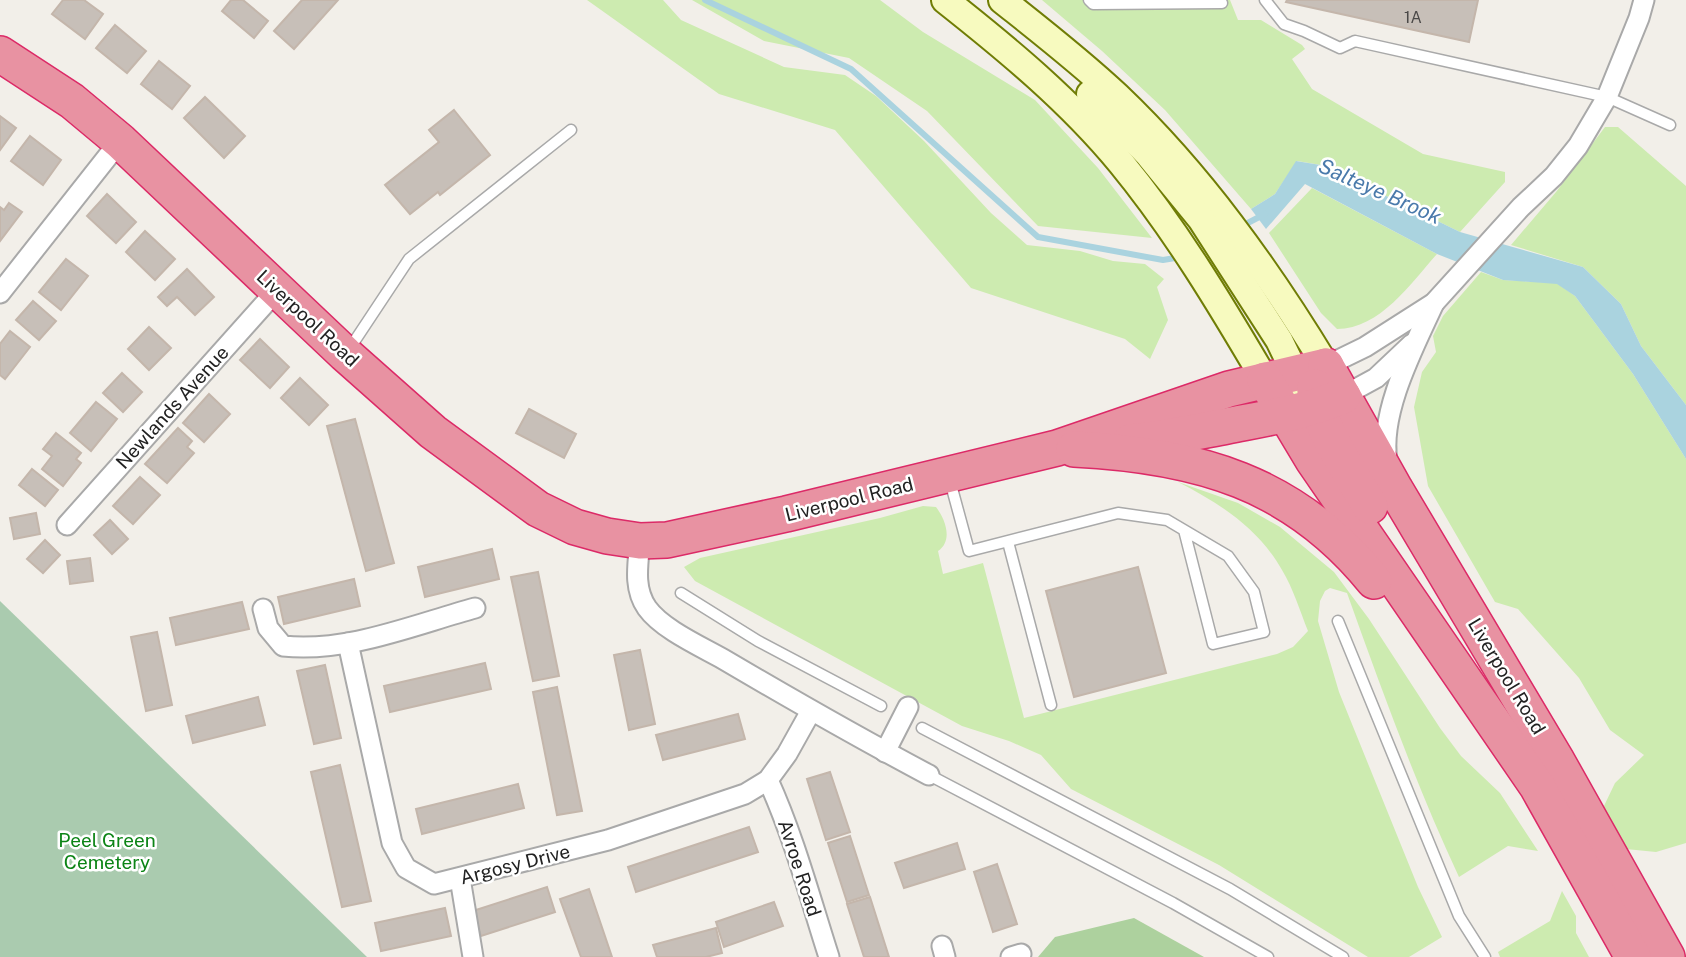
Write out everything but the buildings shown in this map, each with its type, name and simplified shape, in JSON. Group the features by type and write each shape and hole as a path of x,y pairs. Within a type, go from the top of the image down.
{"highway":[{"name":"Liverpool Road","path":"0,54 72,102 120,141 345,354 433,432 538,509 575,527 607,536 640,541 677,538 1057,448 1155,440 1305,390"},
{"name":"Liverpool Road","path":"1305,390 1395,489 1558,761 1667,957"},
{"name":"Liverpool Road","path":"1305,390 1393,547 1419,614 1537,786 1633,957"},
{"path":"1057,448 1114,451 1209,468 1256,486 1299,510 1327,530 1353,555 1383,592 1447,689 1498,752 1537,786"}],"street":[{"path":"945,0 1000,43 1091,128 1121,163 1200,273 1305,390"},
{"path":"1002,0 1116,96 1168,148 1240,257 1302,326 1305,390"},
{"path":"1305,390 1365,347 1434,303 1521,207 1554,176 1578,146 1608,97 1639,18 1643,0"},
{"path":"0,293 120,141"},
{"name":"Newlands Avenue","path":"67,525 277,290"},
{"path":"1395,489 1388,463 1385,435 1395,396 1434,303"},
{"path":"1305,390 1376,378 1418,338"},
{"path":"640,541 637,587 649,611 685,637 811,711 929,775"},
{"path":"263,609 268,628 283,646 306,649 348,643 475,608"},
{"name":"Argosy Drive","path":"348,643 392,843 406,868 435,884 608,840 745,794 768,780 787,754 811,711"},
{"path":"885,752 908,706"},
{"name":"Avroe Road","path":"768,780 779,803 829,957"},
{"path":"460,878 473,957"}],"lane":[{"path":"1089,0 1093,4 1222,4"},
{"path":"1265,0 1284,24 1304,30 1340,48 1354,41 1608,97 1670,125"},
{"path":"345,354 409,259 571,130"},
{"path":"948,474 969,551 1118,513 1167,520 1184,530 1228,556 1254,592 1264,632 1213,645 1184,530"},
{"path":"1008,542 1051,705"},
{"path":"681,593 758,641 881,706"},
{"path":"1338,621 1459,916 1485,957"},
{"path":"922,728 1230,889 1343,957"},
{"path":"929,775 1173,903 1268,957"}],"green space":[{"path":"587,0 663,0 681,20 784,67 845,75 876,96 924,141 991,213 1027,245 1080,251 1113,261 1145,264 1164,279 1157,287 1168,320 1150,359 1125,339 971,288 835,130 719,94"},
{"path":"692,0 880,0 923,32 1035,100 1098,168 1152,238 1038,226 927,111 849,58 764,41"},
{"path":"1042,0 1230,0 1238,20 1261,20 1302,45 1305,49 1292,59 1312,89 1423,154 1505,172 1505,182 1460,232 1378,192 1339,168 1297,161 1275,194 1251,209 1165,110"},
{"path":"1605,127 1618,127 1686,186 1686,405 1641,346 1621,304 1583,267 1511,245 1556,192"},
{"path":"1312,188 1437,254 1381,313 1353,327 1337,329 1321,313 1269,233"},
{"path":"1481,272 1503,280 1557,283 1575,296 1633,374 1686,459 1686,843 1656,852 1626,849 1603,808 1615,783 1644,755 1610,730 1579,678 1518,609 1495,602 1428,486 1414,407 1422,372 1436,352 1433,336 1443,316"},
{"path":"1178,482 1238,503 1280,527 1334,572 1369,619 1440,728 1461,756 1500,793 1538,851 1508,846 1459,877 1414,772 1347,593 1330,588 1325,591 1320,601 1318,621 1339,692 1418,887 1442,937 1409,957 1368,957 1219,865 1071,789 1041,755 1009,741 962,726 695,581 684,567 700,558 923,506 936,507 943,518 947,536 943,547 938,551 943,574 983,563 1024,718 1277,654 1293,647 1308,631 1286,577 1262,542 1223,508"},
{"name":"Peel Green Cemetery","path":"0,601 367,957 0,957"},
{"path":"1562,891 1576,916 1576,933 1589,957 1500,957 1498,952 1550,921"},
{"path":"1134,918 1204,957 1038,957 1055,937"}],"water":[{"path":"1296,161 1339,168 1378,192 1460,232 1583,267 1621,304 1641,346 1686,405 1686,459 1633,374 1575,296 1557,284 1503,280 1437,254 1305,184 1266,229 1251,209 1275,194"}],"waterway":[{"name":"Salteye Brook","path":"705,0 851,69 1038,237 1163,260 1181,257"},
{"name":"Salteye Brook","path":"1240,227 1265,214"}]}
